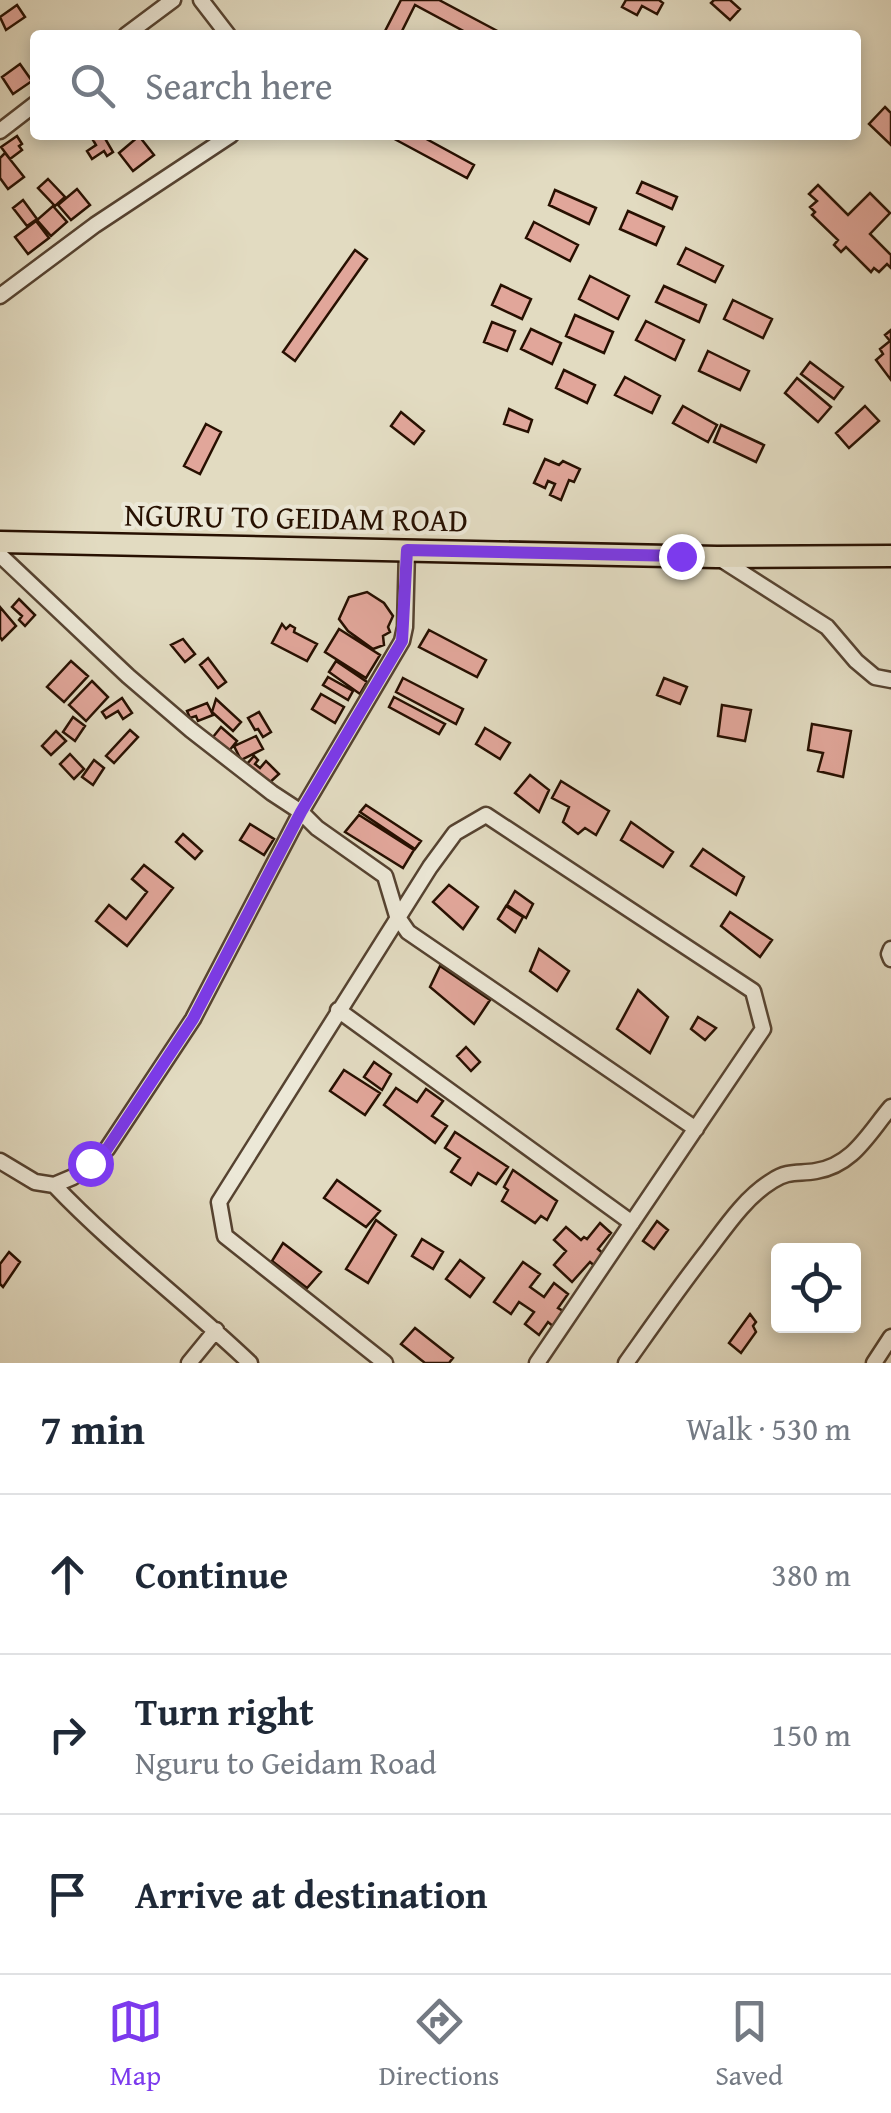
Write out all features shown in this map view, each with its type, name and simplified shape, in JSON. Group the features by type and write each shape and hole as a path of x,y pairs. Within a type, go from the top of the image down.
{"main road":[{"name":"NGURU TO GEIDAM ROAD","path":"6,542 717,557 891,556"}],"street":[{"path":"133,30 173,0"},
{"path":"201,0 224,30"},
{"path":"0,130 30,108"},
{"path":"0,296 95,225 223,140"},
{"path":"6,542 23,575"},
{"path":"6,542 23,575 128,676 191,730 385,876 397,916 408,932 696,1129"},
{"path":"0,1161 35,1182 54,1185 73,1177 107,1149 193,1019 301,812 402,641 407,550"},
{"path":"717,557 826,626 875,677 891,680"},
{"path":"385,1363 226,1236 218,1202 397,916 454,833 486,814 753,991 763,1030 537,1363"},
{"path":"891,948 891,959"},
{"path":"338,1010 632,1223"},
{"path":"626,1363 749,1199 774,1179 793,1172 833,1167 855,1154 891,1107"},
{"path":"54,1185 91,1224 250,1363"},
{"path":"189,1363 216,1330"},
{"path":"874,1363 891,1337"}],"building":[{"path":"401,0 439,0 496,30 462,30 415,5 402,30 386,30"},
{"path":"626,0 663,3 657,14 642,6 637,15 622,7"},
{"path":"730,0 740,9 730,20 711,3"},
{"path":"17,5 25,17 6,30 0,17"},
{"path":"20,64 30,82 13,94 2,77"},
{"path":"885,107 891,113 891,145 869,124"},
{"path":"17,136 22,150 10,159 1,147"},
{"path":"93,140 106,140 113,152 107,156 104,151 92,159 87,151 96,145"},
{"path":"134,140 142,140 154,155 133,171 119,153"},
{"path":"396,140 428,140 474,165 467,178"},
{"path":"5,153 24,177 8,189 0,178 0,158"},
{"path":"48,179 65,197 55,206 38,188"},
{"path":"642,182 677,197 672,209 637,193"},
{"path":"818,185 848,215 870,193 890,213 870,234 891,255 891,268 887,264 879,272 874,268 871,272 846,247 841,252 834,245 838,240 812,215 815,212 810,207 817,201 809,194"},
{"path":"77,189 90,205 71,220 58,205"},
{"path":"555,190 596,208 589,224 549,205"},
{"path":"23,200 37,219 27,226 13,208"},
{"path":"53,206 67,222 51,236 37,220"},
{"path":"628,211 664,227 656,245 620,229"},
{"path":"36,221 49,238 28,254 15,237"},
{"path":"534,222 578,245 570,261 526,238"},
{"path":"686,248 723,266 715,282 678,264"},
{"path":"355,250 367,259 295,361 283,352"},
{"path":"590,276 629,296 618,319 579,299"},
{"path":"501,285 531,299 522,319 492,305"},
{"path":"664,286 706,305 699,322 656,302"},
{"path":"733,300 772,319 763,338 724,319"},
{"path":"575,315 613,332 604,353 566,336"},
{"path":"646,321 684,340 675,360 636,340"},
{"path":"492,322 515,331 507,351 484,342"},
{"path":"531,329 561,343 552,364 521,349"},
{"path":"891,330 891,380 876,360 883,354 880,349 890,341 885,335"},
{"path":"708,351 749,371 740,390 699,371"},
{"path":"810,362 843,387 834,399 801,374"},
{"path":"564,370 595,385 587,403 556,388"},
{"path":"625,377 660,396 652,413 615,395"},
{"path":"797,378 831,407 818,422 785,393"},
{"path":"683,406 717,425 708,442 673,423"},
{"path":"865,406 879,421 849,448 836,433"},
{"path":"509,409 532,420 528,432 504,424"},
{"path":"401,412 424,431 414,444 391,426"},
{"path":"206,424 221,432 200,474 184,466"},
{"path":"721,425 764,445 756,462 714,442"},
{"path":"545,459 559,465 563,461 580,469 574,482 569,480 561,500 550,495 555,484 548,481 545,488 534,483"},
{"path":"367,592 384,603 393,616 390,632 383,636 384,645 373,649 348,631 339,619 349,597"},
{"path":"19,599 35,615 25,626 19,620 22,616 12,607"},
{"path":"0,607 16,626 2,640 0,637"},
{"path":"282,624 286,629 290,625 294,632 317,644 307,661 272,643"},
{"path":"339,629 380,655 366,678 325,652"},
{"path":"429,630 486,660 477,677 419,647"},
{"path":"183,639 195,654 185,662 171,645"},
{"path":"208,658 226,682 218,688 200,665"},
{"path":"71,661 88,676 64,702 47,687"},
{"path":"336,661 367,682 360,694 329,672"},
{"path":"328,677 353,691 348,700 323,685"},
{"path":"403,678 463,709 456,724 396,692"},
{"path":"664,678 687,687 680,704 657,695"},
{"path":"92,681 108,697 86,721 69,705"},
{"path":"321,694 344,707 335,723 312,709"},
{"path":"394,697 445,724 439,734 389,707"},
{"path":"122,698 132,713 123,719 118,711 106,718 102,712"},
{"path":"216,699 241,722 233,731 212,712"},
{"path":"207,703 213,715 198,721 196,716 190,718 187,711"},
{"path":"722,705 751,710 745,741 718,736"},
{"path":"259,712 271,732 263,737 248,718"},
{"path":"73,717 85,726 75,741 63,732"},
{"path":"812,724 851,731 843,777 818,771 823,753 808,750"},
{"path":"221,727 237,741 229,751 213,737"},
{"path":"485,728 510,743 500,759 476,744"},
{"path":"130,730 138,737 114,763 106,756"},
{"path":"56,731 66,741 51,755 42,746"},
{"path":"256,736 263,749 241,760 234,746"},
{"path":"70,754 84,769 74,779 60,764"},
{"path":"254,756 260,768 266,761 279,774 267,785 246,765"},
{"path":"94,760 104,768 93,785 82,777"},
{"path":"530,775 549,790 539,812 515,793"},
{"path":"561,781 609,811 596,835 585,828 578,834 563,822 569,807 552,798"},
{"path":"366,805 421,841 415,849 360,812"},
{"path":"359,815 414,850 403,868 345,832"},
{"path":"631,822 673,852 663,867 621,840"},
{"path":"250,824 274,839 264,855 240,840"},
{"path":"183,834 202,851 195,859 176,842"},
{"path":"703,849 744,877 736,895 691,866"},
{"path":"144,865 173,888 127,946 96,921 109,905 126,919 147,892 132,879"},
{"path":"449,885 478,907 463,929 433,902"},
{"path":"515,891 533,904 526,918 507,905"},
{"path":"506,906 523,917 515,932 498,919"},
{"path":"730,912 772,940 760,957 721,926"},
{"path":"539,949 569,971 557,991 530,971"},
{"path":"440,966 490,1000 474,1024 430,987"},
{"path":"638,990 668,1017 650,1053 617,1029"},
{"path":"698,1017 716,1028 705,1040 691,1029"},
{"path":"466,1047 480,1062 471,1071 457,1056"},
{"path":"374,1062 391,1074 382,1090 364,1077"},
{"path":"344,1070 380,1093 365,1115 330,1091"},
{"path":"396,1088 417,1102 426,1089 443,1101 432,1116 447,1126 435,1143 384,1105"},
{"path":"455,1132 508,1167 496,1184 478,1173 471,1185 451,1172 460,1158 445,1148"},
{"path":"513,1170 557,1201 547,1220 541,1216 535,1223 502,1201"},
{"path":"337,1180 380,1211 366,1227 324,1198"},
{"path":"376,1220 396,1235 368,1283 346,1269"},
{"path":"657,1221 668,1230 654,1249 643,1241"},
{"path":"600,1223 611,1233 598,1249 606,1256 596,1267 590,1262 572,1282 554,1265 566,1251 554,1240 566,1227 581,1240 587,1239"},
{"path":"422,1239 443,1252 433,1269 412,1256"},
{"path":"283,1243 321,1272 307,1288 272,1261"},
{"path":"9,1252 20,1262 3,1287 0,1264"},
{"path":"460,1260 484,1278 470,1297 446,1279"},
{"path":"523,1262 540,1274 530,1287 544,1297 554,1283 568,1294 558,1308 565,1312 554,1327 548,1322 539,1335 525,1324 534,1312 519,1302 511,1314 494,1302"},
{"path":"750,1314 756,1322 756,1332 741,1353 729,1343"},
{"path":"415,1328 453,1358 449,1363 425,1363 401,1344"}],"route":[{"path":"90,1163 107,1149 193,1019 301,812 402,641 407,550 681,556"}]}
